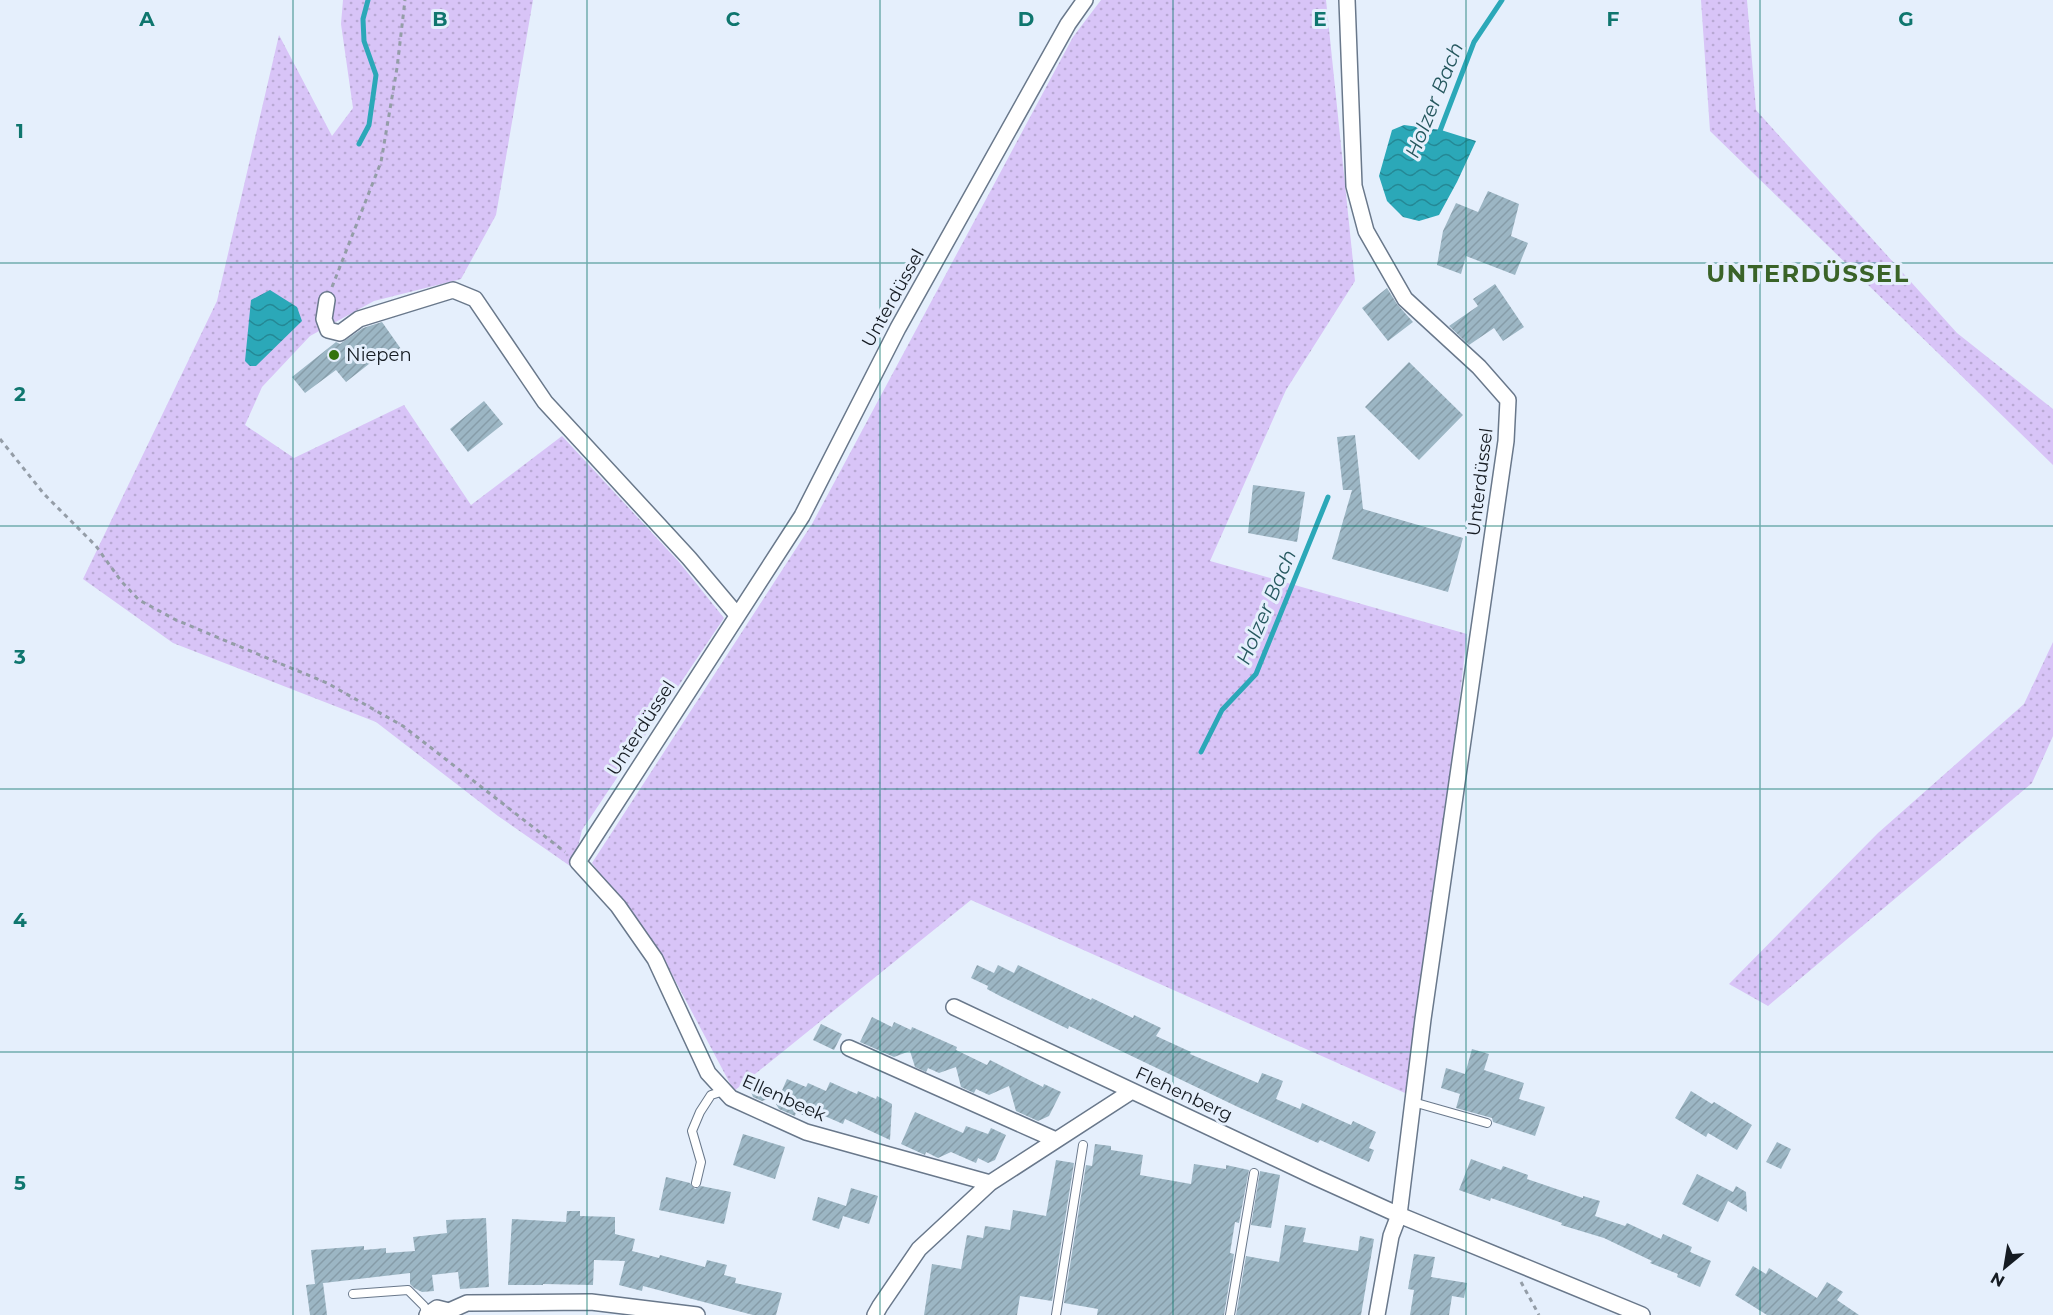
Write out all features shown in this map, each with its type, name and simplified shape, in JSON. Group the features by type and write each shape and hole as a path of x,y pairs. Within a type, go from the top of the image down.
{"street":[{"name":"Unterdüssel","path":"579,862 802,516 898,328 1068,24 1085,0"},
{"name":"Unterdüssel","path":"1347,0 1354,186 1366,231 1405,299 1479,367 1508,400 1506,441 1413,1102"},
{"path":"327,300 324,319 328,330 340,333 359,319 453,290 475,299 545,402 689,558 737,615"},
{"name":"Ellenbeek","path":"579,862 618,906 655,959 708,1073 731,1098 806,1132 990,1183"},
{"name":"Flehenberg","path":"954,1007 1315,1178 1642,1315"},
{"path":"849,1048 1056,1140"},
{"path":"875,1315 919,1249 990,1183 1132,1091"},
{"path":"1377,1315 1391,1236 1400,1215 1413,1102"},
{"path":"427,1315 437,1308 450,1313 467,1303 566,1309 591,1302 697,1315"}],"lane":[{"path":"696,1183 701,1162 692,1131 711,1095 724,1091"},
{"path":"1413,1102 1486,1123"},
{"path":"1056,1315 1083,1145"},
{"path":"1230,1315 1254,1173"},
{"path":"353,1294 408,1290 424,1306 427,1315"}],"path":[{"path":"327,300 381,162 397,68 405,0"},
{"path":"0,439 44,494 96,546 121,581 139,600 176,620 327,683 403,726 579,862"},
{"path":"1515,1263 1524,1290 1539,1315"}],"shaded area":[{"path":"343,0 533,0 496,215 461,279 374,301 310,336 262,387 245,425 294,458 404,405 471,505 562,436 679,562 724,618 582,830 573,868 498,816 376,722 173,643 83,579 217,301 279,35 332,136 353,108 341,24"},
{"path":"1101,0 1326,0 1355,281 1286,390 1210,561 1467,634 1414,1097 971,900 734,1091 668,967 592,863 812,524 1073,37"},
{"path":"1701,0 1747,0 1756,110 1957,333 2053,409 2053,465 1710,131"},
{"path":"2053,642 2053,736 2032,783 1768,1006 1729,984 1878,833 2024,704"}],"water":[{"path":"1404,125 1441,130 1476,141 1439,215 1419,221 1403,217 1387,201 1379,176 1392,130"},
{"path":"270,290 297,307 302,321 256,366 250,366 245,361 251,300"}],"building":[{"path":"1488,191 1519,204 1511,236 1528,243 1515,275 1466,256 1461,274 1437,265 1443,231 1456,203 1478,212"},
{"path":"1495,284 1524,327 1503,341 1494,328 1469,345 1449,326 1478,306 1473,299"},
{"path":"1387,288 1413,322 1388,341 1362,308"},
{"path":"382,322 401,349 378,365 374,360 346,382 336,370 305,393 292,377 336,342 340,344 363,328"},
{"path":"1409,362 1463,415 1419,460 1365,407"},
{"path":"484,401 503,424 468,452 450,429"},
{"path":"1355,435 1363,509 1463,538 1448,592 1332,559 1352,490 1343,490 1337,437"},
{"path":"1253,485 1305,492 1297,542 1248,533"},
{"path":"977,965 994,973 998,965 1014,973 1018,965 1091,1000 1092,998 1133,1018 1134,1015 1161,1028 1156,1036 1191,1052 1190,1054 1258,1083 1262,1073 1283,1081 1276,1099 1300,1109 1302,1103 1351,1125 1353,1121 1376,1132 1369,1148 1374,1150 1369,1162 1320,1140 1318,1143 1240,1108 1069,1026 1068,1029 1000,996 987,989 988,986 971,978"},
{"path":"872,1017 892,1027 894,1022 911,1030 912,1027 957,1047 956,1050 987,1065 990,1060 1043,1087 1044,1084 1061,1092 1049,1116 1038,1121 1016,1111 1009,1086 989,1095 976,1089 974,1093 961,1087 956,1067 939,1073 928,1068 926,1072 915,1067 910,1051 894,1057 860,1042"},
{"path":"821,1024 842,1034 834,1050 813,1040"},
{"path":"1472,1049 1489,1054 1484,1070 1524,1083 1519,1099 1545,1107 1535,1136 1493,1122 1492,1118 1456,1108 1460,1094 1441,1088 1446,1068 1465,1074"},
{"path":"787,1079 806,1087 808,1083 826,1091 830,1082 857,1094 858,1091 876,1099 877,1096 892,1104 890,1140 845,1119 843,1124 820,1114 810,1118 796,1112 795,1116 779,1109 776,1104"},
{"path":"766,1083 771,1098 762,1101 753,1097 750,1089"},
{"path":"1691,1091 1752,1125 1737,1150 1708,1133 1706,1137 1675,1118"},
{"path":"915,1112 963,1133 966,1126 988,1134 991,1128 1006,1135 995,1160 988,1163 978,1158 976,1163 951,1152 938,1158 926,1152 925,1155 901,1144"},
{"path":"743,1134 785,1147 775,1179 733,1165"},
{"path":"1777,1142 1791,1149 1781,1169 1766,1162"},
{"path":"1095,1144 1111,1146 1111,1150 1143,1155 1140,1175 1191,1184 1194,1164 1226,1169 1226,1165 1249,1170 1239,1223 1235,1222 1230,1253 1234,1254 1224,1315 1097,1315 1098,1309 1064,1303 1086,1165 1092,1166"},
{"path":"1471,1159 1501,1170 1503,1166 1528,1175 1527,1179 1583,1198 1583,1196 1600,1201 1595,1216 1625,1226 1627,1223 1661,1239 1663,1234 1692,1247 1690,1252 1711,1261 1700,1287 1604,1238 1561,1225 1562,1223 1491,1198 1490,1201 1459,1190"},
{"path":"1056,1160 1074,1163 1052,1301 1020,1296 1017,1315 924,1315 932,1264 961,1269 967,1235 983,1238 985,1226 1010,1230 1013,1210 1046,1216"},
{"path":"1260,1171 1280,1175 1271,1228 1251,1225"},
{"path":"1697,1174 1733,1192 1736,1186 1746,1192 1747,1212 1728,1201 1718,1222 1682,1204"},
{"path":"666,1177 690,1183 695,1189 701,1186 731,1192 724,1224 659,1210"},
{"path":"851,1188 878,1196 869,1224 843,1216 839,1229 812,1220 818,1197 846,1206"},
{"path":"567,1211 580,1211 580,1216 615,1217 615,1234 635,1239 632,1251 659,1258 660,1255 705,1267 707,1260 727,1265 724,1275 736,1278 735,1283 782,1293 776,1315 753,1315 643,1286 642,1291 619,1285 625,1261 594,1260 593,1285 508,1285 512,1219 566,1222"},
{"path":"486,1218 489,1287 460,1289 458,1272 432,1275 434,1291 422,1292 414,1288 410,1284 410,1273 315,1284 311,1250 364,1246 364,1250 386,1248 386,1253 415,1251 413,1237 447,1233 446,1220"},
{"path":"1285,1225 1306,1228 1303,1242 1358,1251 1360,1236 1374,1239 1361,1315 1236,1315 1246,1256 1279,1262"},
{"path":"1414,1254 1435,1257 1431,1277 1467,1283 1464,1298 1452,1296 1449,1315 1410,1315 1414,1290 1408,1289"},
{"path":"1753,1266 1766,1274 1769,1268 1817,1298 1827,1282 1843,1292 1837,1300 1859,1315 1767,1315 1735,1295"},
{"path":"323,1283 327,1315 310,1315 306,1285"}],"waterway":[{"path":"359,144 369,125 376,75 364,41 363,19 368,0"},
{"name":"Holzer Bach","path":"1438,136 1474,42 1502,0"},
{"name":"Holzer Bach","path":"1201,752 1222,710 1256,674 1328,497"}],"place":[{"name":"Niepen","path":"334,355"}],"district":[{"name":"UNTERDÜSSEL","path":"1808,274"}]}
